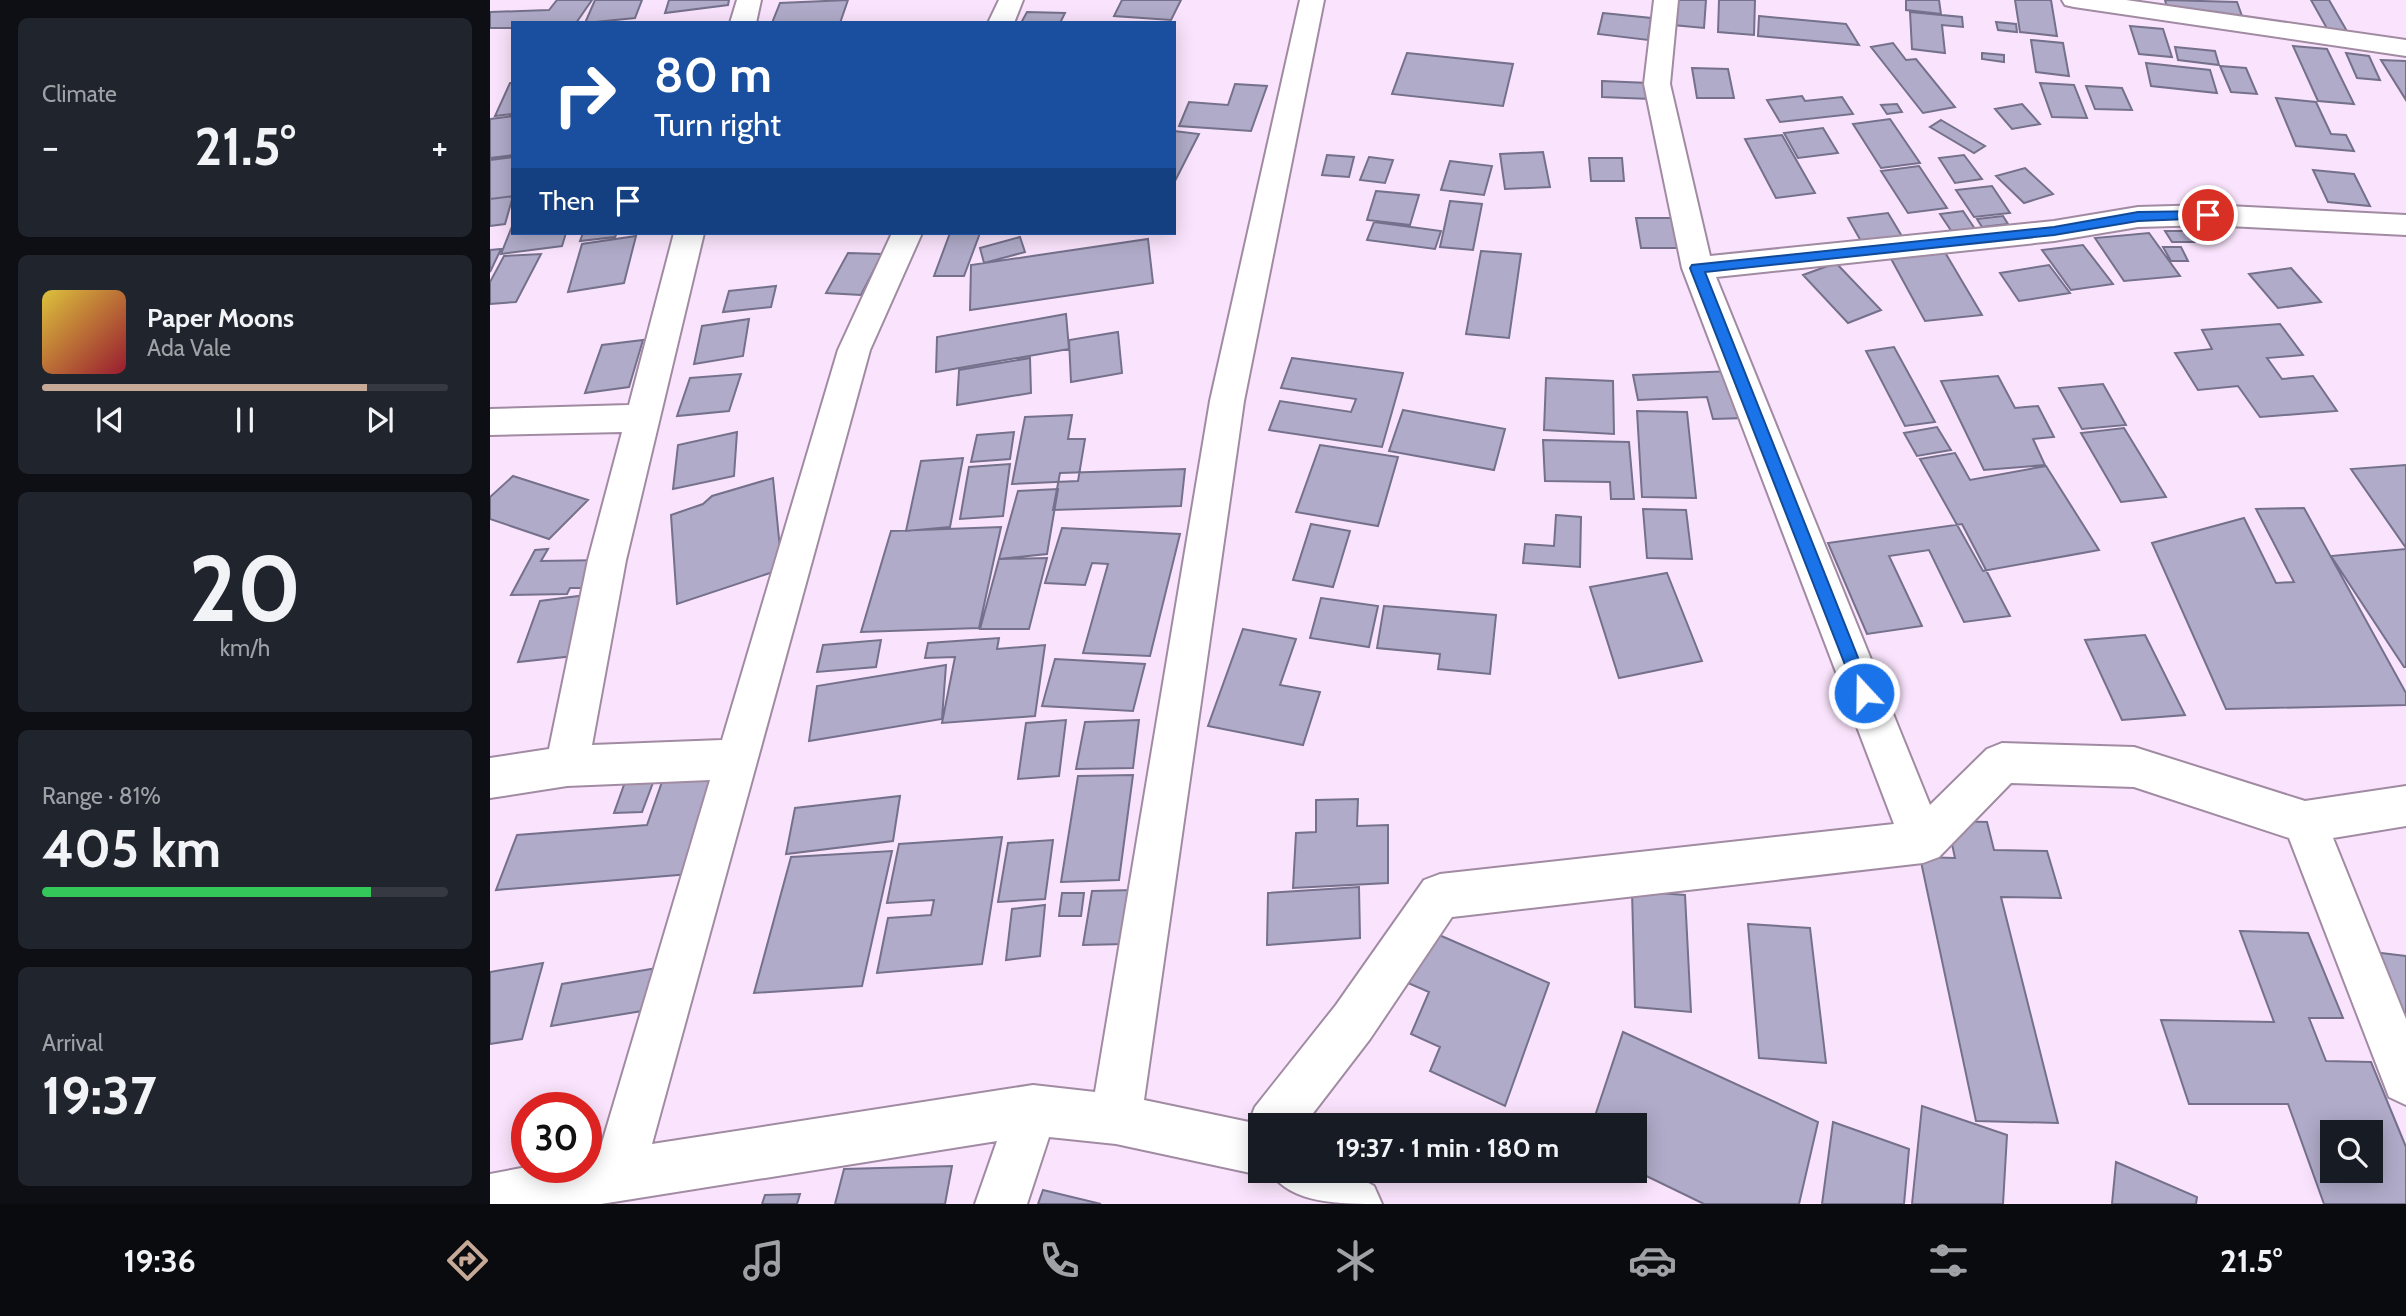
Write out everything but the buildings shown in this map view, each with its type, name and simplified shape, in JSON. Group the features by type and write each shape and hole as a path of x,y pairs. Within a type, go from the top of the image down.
{"street":[{"path":"744,21 749,0"},
{"path":"1002,21 1011,0"},
{"path":"1116,1119 1227,401 1312,0"},
{"path":"1666,0 1657,84 1697,268 1923,842"},
{"path":"2074,0 2406,48"},
{"path":"1697,268 2054,231 2138,216 2208,215 2406,225"},
{"path":"567,766 607,560 688,235"},
{"path":"618,1175 854,350 906,235"},
{"path":"490,422 641,418"},
{"path":"490,778 567,766 737,759"},
{"path":"1292,1113 1440,896 1923,842 2002,763 2134,767 2305,822 2406,806"},
{"path":"2305,822 2406,1080"},
{"path":"1001,1204 1033,1110"},
{"path":"490,1200 618,1175 1033,1110 1116,1119 1248,1143"},
{"path":"1324,1183 1356,1204"}],"route":[{"path":"1864,693 1697,268 2054,231 2138,216 2208,215"}]}
